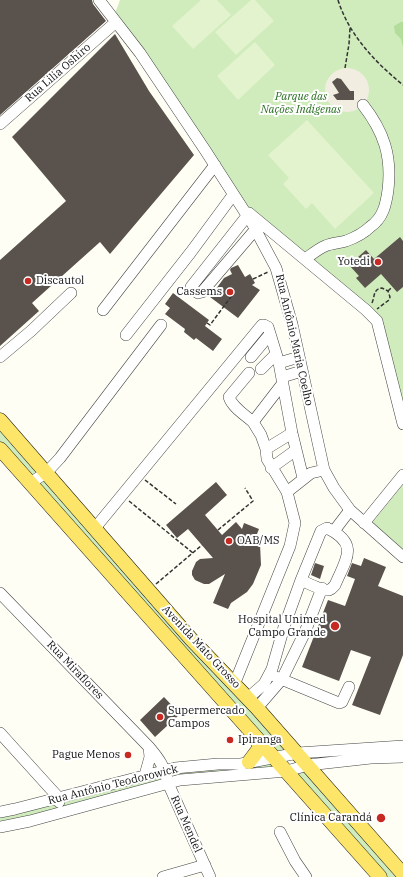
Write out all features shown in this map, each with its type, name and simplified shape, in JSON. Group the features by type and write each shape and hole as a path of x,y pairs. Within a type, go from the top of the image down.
{"main road":[{"name":"Avenida Mato Grosso","path":"0,420 191,639 253,703 403,874"},
{"name":"Avenida Mato Grosso","path":"0,449 380,877"},
{"path":"168,638 172,635 182,634 191,639"},
{"path":"249,762 258,750 260,742"}],"street":[{"name":"Rua Antônio Maria Coelho","path":"99,0 140,54 214,165 241,206 276,268 292,324 324,470 334,488 352,511 403,557"},
{"name":"Rua Lilia Oshiro","path":"0,124 116,22"},
{"path":"305,260 320,248 347,240 369,228 377,222 384,211 387,202 390,174 389,160 386,147 375,122 363,105"},
{"path":"103,310 214,165"},
{"path":"126,335 191,252 233,194"},
{"path":"241,206 368,312 379,326 403,424"},
{"path":"247,216 191,287 192,289 198,293 202,292 255,230"},
{"path":"0,357 31,331 71,292"},
{"path":"30,483 46,473 60,458 161,325"},
{"path":"95,528 262,325 266,325 278,359 292,433 303,478"},
{"path":"251,357 270,334"},
{"path":"261,368 278,359 299,357"},
{"path":"252,422 282,380 302,371"},
{"path":"234,685 290,546 295,523 287,492 271,468 267,459 266,449 260,435 252,422 235,406 229,397 249,372"},
{"path":"266,449 292,433"},
{"path":"271,468 296,450"},
{"path":"287,492 311,473 324,470"},
{"path":"364,523 403,475"},
{"path":"337,534 352,511"},
{"path":"253,703 269,675 301,580 321,531 326,528 337,534 348,545 348,553 334,586 329,590 301,580"},
{"path":"253,703 282,679 305,632 322,588"},
{"name":"Rua Miraflores","path":"0,593 149,747 160,759 165,770"},
{"path":"269,675 282,679 339,704 342,702 349,687"},
{"path":"0,734 58,798 61,812"},
{"name":"Rua Antônio Teodorowick","path":"0,812 165,770 218,764 241,764 298,753 403,746"},
{"path":"145,775 150,757 149,747"},
{"name":"Rua Antônio Teodorowick","path":"0,827 30,821 180,780 287,771 308,765 403,756"},
{"path":"205,778 214,772 218,764"},
{"name":"Rua Mendel","path":"165,770 168,783 210,877"},
{"path":"280,832 295,861 306,877"},
{"path":"163,877 205,866"}],"path":[{"path":"338,0 350,28 359,41 378,63 403,85"},
{"path":"345,68 350,28"},
{"path":"253,279 276,268"},
{"path":"388,290 392,287"},
{"path":"368,312 373,302 374,293 376,290 382,288 388,290"},
{"path":"368,312 389,300 390,297 388,290"},
{"path":"207,323 210,325 233,294"},
{"path":"139,475 176,504"},
{"path":"218,530 253,501 245,488"},
{"path":"122,496 193,552"},
{"path":"149,590 202,545"}],"green space":[{"name":"Parque das Nações Indígenas","path":"120,0 403,0 403,422 380,325 248,209 115,13"},
{"path":"201,0 217,0 231,15 193,49 172,26"},
{"path":"251,0 255,0 274,21 236,55 215,32"},
{"path":"403,22 403,47 401,39 395,33 394,26"},
{"path":"255,42 275,65 238,100 217,76"},
{"path":"307,120 374,193 335,229 312,203 306,209 283,184 289,178 268,155"},
{"path":"0,430 288,752 275,754 0,447"},
{"path":"403,485 403,552 372,523"},
{"path":"153,756 165,773 272,764 276,769 216,776 0,824 0,816 156,775"},
{"path":"302,768 396,877 384,877 293,772"}],"shaded area":[{"path":"343,68 351,68 363,74 369,86 369,94 363,106 351,112 343,112 331,106 325,94 325,86 331,74"}],"building":[{"path":"0,0 92,0 93,4 106,21 0,115"},
{"path":"115,34 149,91 194,155 110,254 100,242 32,303 39,311 0,346 0,260 66,201 12,137"},
{"path":"337,78 341,79 350,91 354,91 354,100 337,100 333,95 339,93 332,82"},
{"name":"Yotedi","path":"400,237 403,241 403,287 397,292 381,274 365,288 356,278 359,276 349,265 366,250 374,259"},
{"name":"Cassems","path":"238,265 245,277 250,274 255,283 252,285 260,290 238,318 210,297 224,278 232,274 230,270 231,268"},
{"path":"173,293 209,320 205,326 222,339 213,351 196,338 194,340 184,332 185,329 165,314 170,308 165,304"},
{"name":"OAB/MS","path":"216,482 227,495 205,515 222,535 236,522 242,529 244,523 259,529 257,534 260,544 261,565 253,584 247,592 231,603 228,609 213,603 225,574 209,584 204,584 195,580 192,575 192,571 196,562 200,559 213,558 188,529 177,538 166,525"},
{"path":"364,558 386,567 378,586 403,596 403,655 380,715 352,705 371,657 351,650 339,681 302,667 328,600 345,606 355,579 347,576 352,563 361,566"},
{"path":"315,563 324,566 320,579 311,575"},
{"name":"Supermercado Campos","path":"164,697 180,714 155,737 140,720"}],"place":[{"name":"Yotedi","path":"378,262"},
{"name":"Discautol","path":"28,281"},
{"name":"Cassems","path":"230,292"},
{"name":"OAB/MS","path":"229,541"},
{"name":"Hospital Unimed Campo Grande","path":"335,626"},
{"name":"Supermercado Campos","path":"160,717"},
{"name":"Ipiranga","path":"230,740"},
{"name":"Pague Menos","path":"128,755"},
{"name":"Clínica Carandá","path":"381,818"}]}
